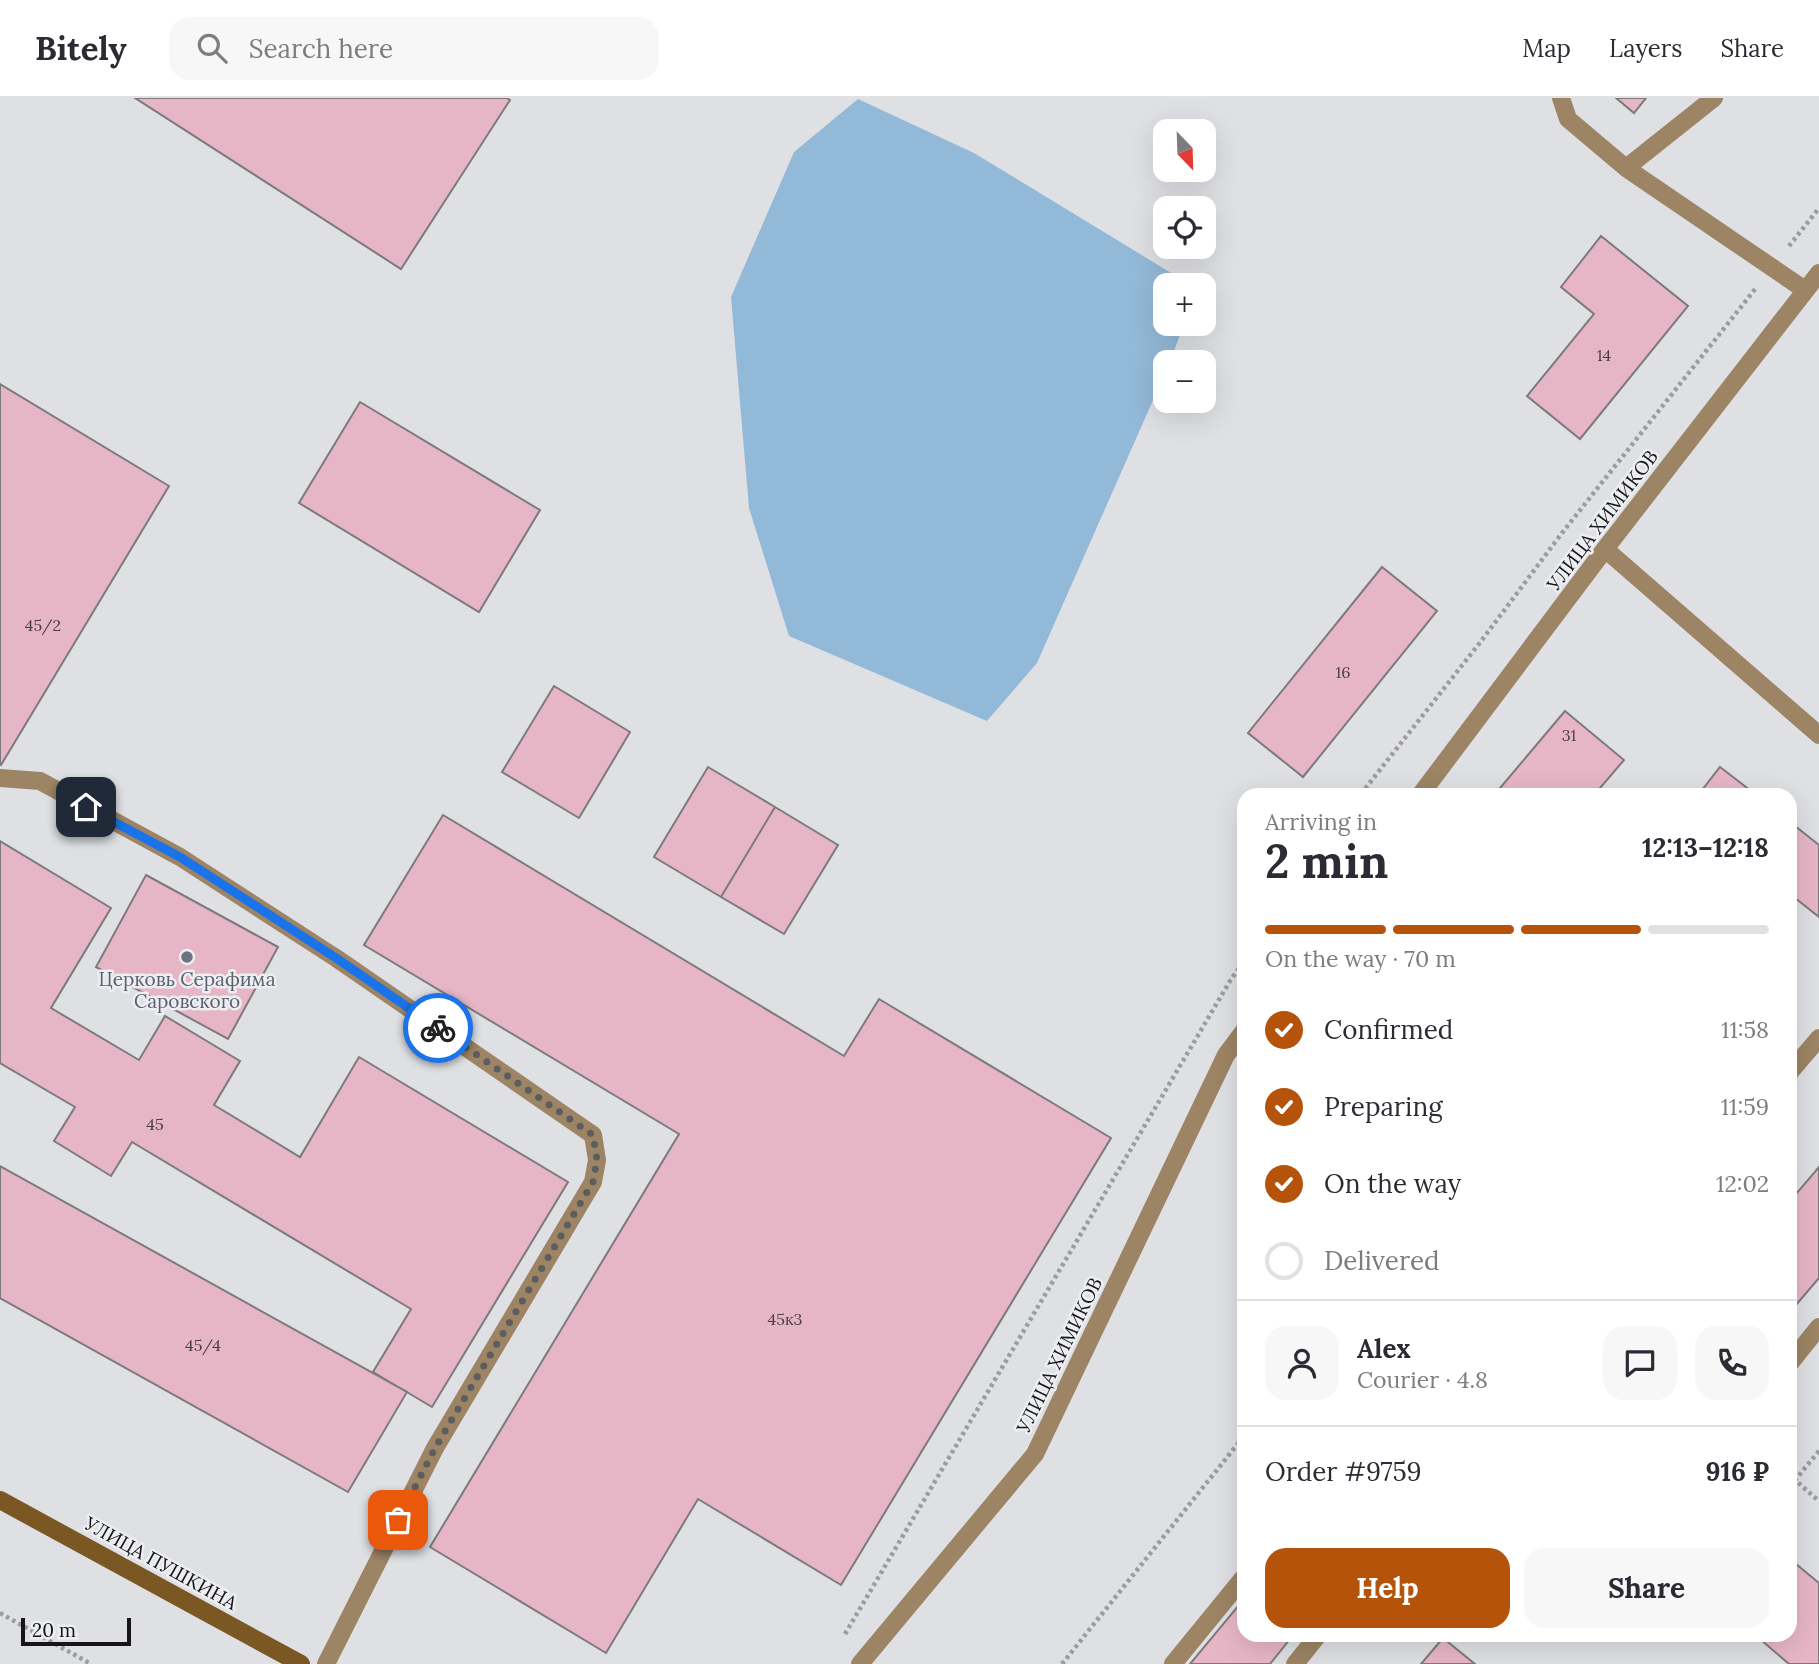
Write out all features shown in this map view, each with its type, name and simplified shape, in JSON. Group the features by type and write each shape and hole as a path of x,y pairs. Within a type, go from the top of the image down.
{"street":[{"path":"1561,98 1568,119 1626,167 1805,290"},
{"path":"1626,167 1714,98"},
{"name":"УЛИЦА ХИМИКОВ","path":"1426,788 1605,549 1819,272"},
{"path":"1605,549 1819,735"},
{"path":"0,778 40,781 180,857 336,958 593,1135 597,1160 593,1182 435,1448 326,1664"},
{"path":"1797,1064 1819,1038"},
{"name":"УЛИЦА ХИМИКОВ","path":"860,1664 1035,1454 1226,1055 1237,1040"},
{"path":"1797,1354 1819,1327"},
{"name":"УЛИЦА ПУШКИНА","path":"0,1500 301,1664"},
{"path":"1173,1664 1237,1586"},
{"path":"1295,1664 1313,1642"}],"path":[{"path":"1366,788 1562,533 1819,208"},
{"path":"842,1640 1237,972"},
{"path":"1062,1664 1237,1445"},
{"path":"1797,1478 1819,1451"},
{"path":"1797,1482 1819,1501"},
{"path":"0,1613 91,1664"}],"water":[{"path":"858,99 974,153 1171,273 1153,273 1153,336 1180,336 1174,350 1153,350 1153,400 1037,663 987,721 789,636 749,508 731,297 794,152"}],"building":[{"path":"135,98 507,98 510,100 401,269"},
{"path":"1616,98 1646,98 1634,113"},
{"path":"1601,236 1688,306 1580,439 1527,396 1594,314 1561,287"},
{"path":"0,384 169,486 1,765 0,764"},
{"path":"360,402 540,510 479,612 299,503"},
{"path":"1382,567 1437,611 1303,777 1248,733"},
{"path":"554,686 630,732 579,818 502,772"},
{"path":"1565,711 1624,760 1600,788 1500,788"},
{"path":"708,767 775,807 721,897 654,857"},
{"path":"1720,767 1747,788 1704,788"},
{"path":"775,807 838,845 784,934 721,897"},
{"path":"443,815 844,1056 879,999 1111,1138 841,1585 698,1499 606,1653 430,1547 679,1134 364,945"},
{"path":"1797,828 1819,845 1819,917 1797,900"},
{"path":"0,841 111,908 51,1008 139,1060 165,1016 240,1061 214,1105 300,1157 359,1057 568,1182 432,1407 373,1372 411,1309 132,1142 111,1176 54,1141 75,1107 0,1063"},
{"name":"Церковь Серафима Саровского","path":"146,875 278,947 228,1039 96,967"},
{"path":"0,1166 407,1392 348,1492 0,1298"},
{"path":"1819,1167 1819,1278 1797,1304 1797,1193"},
{"path":"1797,1565 1819,1583 1819,1664 1789,1664 1763,1642 1797,1642"},
{"path":"1237,1607 1237,1642 1288,1642 1270,1664 1190,1664"},
{"path":"1440,1642 1448,1642 1475,1664 1421,1664"}],"way so far":[{"path":"398,1520 435,1448 593,1182 597,1160 593,1135 438,1028"}],"place":[{"name":"Церковь Серафима Саровского","path":"187,957"}],"route":[{"path":"86,807 180,857 438,1028"}]}
